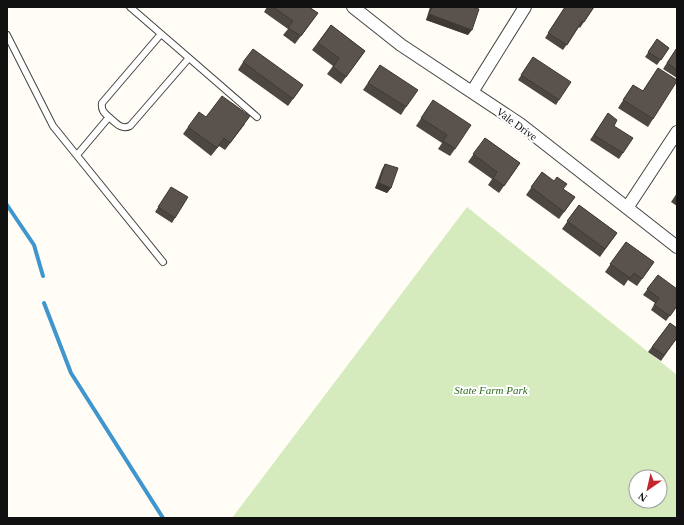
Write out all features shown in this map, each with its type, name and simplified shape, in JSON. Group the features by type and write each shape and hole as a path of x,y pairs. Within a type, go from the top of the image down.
{"street":[{"name":"Vale Drive","path":"353,7 401,45 520,124 677,247"},
{"path":"472,92 525,7"},
{"path":"627,208 677,132"}],"lane":[{"path":"130,7 257,117"},
{"path":"161,34 102,103 101,108 104,113 121,127 126,128 130,126 189,58"},
{"path":"7,35 53,126 163,262"},
{"path":"76,155 109,117"}],"green space":[{"name":"State Farm Park","path":"467,207 677,375 677,518 232,518"}],"building":[{"path":"273,7 309,7 318,13 301,36 288,28 293,21"},
{"path":"432,7 472,7 479,9 472,30 429,14"},
{"path":"565,7 594,7 584,22 582,21 567,45 548,33"},
{"path":"331,25 365,51 346,77 333,67 339,58 318,43"},
{"path":"657,39 669,48 661,60 648,52"},
{"path":"677,48 677,70 667,63"},
{"path":"253,49 303,85 293,99 243,62"},
{"path":"533,57 571,82 559,100 521,75"},
{"path":"380,65 418,90 406,107 368,83"},
{"path":"658,68 677,81 653,119 623,100 633,85 643,91"},
{"path":"222,96 250,116 230,143 224,138 217,148 188,127 199,112 206,117"},
{"path":"433,100 471,125 455,149 443,141 447,135 421,118"},
{"path":"608,113 617,120 614,126 633,138 623,153 594,135"},
{"path":"485,138 520,163 504,186 493,178 497,172 473,154"},
{"path":"385,164 398,168 391,188 379,183"},
{"path":"542,172 554,181 557,177 567,184 563,189 575,197 564,212 531,187"},
{"path":"171,187 188,197 175,218 158,207"},
{"path":"579,205 617,233 605,249 567,221"},
{"path":"626,242 654,262 642,279 634,273 630,278 610,264"},
{"path":"658,275 677,289 677,306 670,316 654,305 659,298 647,289"},
{"path":"670,323 677,328 677,338 664,355 652,347"}],"waterway":[{"path":"7,205 34,245 43,276"},
{"path":"44,303 71,373 163,518"}]}
